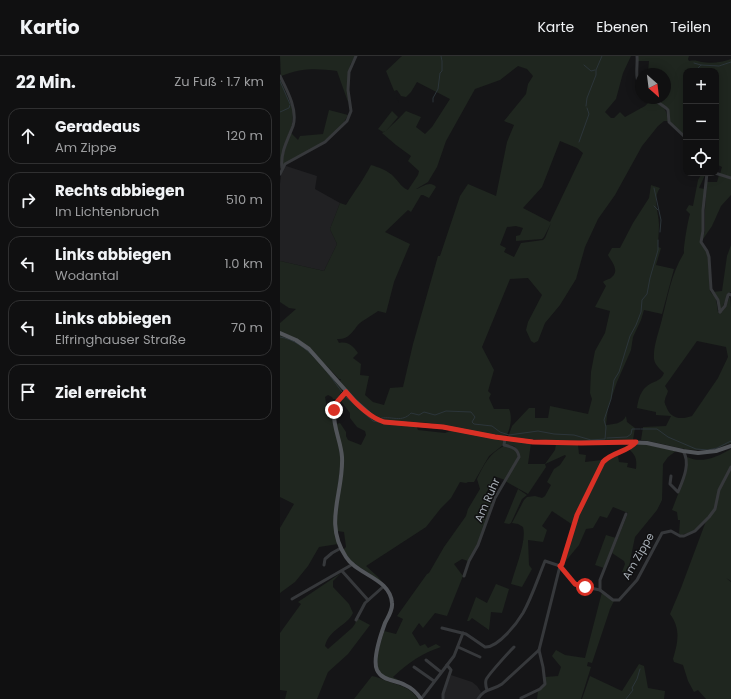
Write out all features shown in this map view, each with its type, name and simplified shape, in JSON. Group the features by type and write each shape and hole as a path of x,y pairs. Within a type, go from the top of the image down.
{"main road":[{"path":"280,333 296,340 309,349 346,392 370,415 378,420 390,423 443,427 505,439 533,442 636,442 657,444 683,451 708,453 731,446"},
{"path":"346,392 336,403 334,416 342,456 334,514 337,538 346,557 353,564 384,586 391,599 392,606 376,656 376,668 378,673 383,677 409,686 421,699"}],"street":[{"path":"281,168 321,145 347,121 351,112 348,90 349,72 356,56"},
{"path":"637,56 637,68"},
{"path":"280,76 292,106 293,126 286,140 280,174"},
{"path":"660,104 668,110 668,122 683,135"},
{"path":"719,174 731,178"},
{"path":"707,176 701,242 709,255 711,289 718,300 720,312 725,306 728,295 731,295"},
{"name":"Am Ruhr","path":"464,576 496,498 519,457 518,451 513,447 504,445 505,439"},
{"path":"521,698 540,689 545,684 543,667 538,650 560,566 566,554 577,515 603,462 610,456 630,448 636,442"},
{"path":"671,476 670,484 678,492 686,471 686,455 683,451"},
{"name":"Am Zippe","path":"560,566 576,585 600,590 614,600 619,600 637,580 662,533 671,531 682,536 695,531 713,513 719,490 731,466"},
{"path":"600,590 600,580 626,514"},
{"path":"324,565 325,559 341,548"},
{"path":"442,628 463,633 485,647 494,645 509,631 522,614 545,561 560,566"},
{"path":"292,599 353,564"},
{"path":"342,571 368,600"},
{"path":"356,620 363,606 384,586"},
{"path":"421,699 456,653 463,633"},
{"path":"458,647 480,656"},
{"path":"487,690 486,682 488,676 514,647"},
{"path":"478,699 481,693 496,688 502,684 538,650"},
{"path":"426,660 441,672"},
{"path":"443,698 451,670 447,665"},
{"path":"414,667 434,681"}],"shaded area":[{"path":"280,56 355,56 350,65 348,102 337,71 309,69 295,71 281,76"},
{"path":"402,56 631,56 623,73 616,99 605,112 611,118 614,118 620,112 625,117 647,104 658,104 665,110 668,121 664,121 658,126 642,146 615,195 598,219 585,247 576,279 560,305 545,323 538,341 534,343 531,341 526,330 528,322 542,295 528,278 510,279 482,347 494,370 488,391 491,394 489,398 494,409 509,409 510,412 511,416 509,431 506,437 430,423 383,420 371,413 349,393 340,381 341,379 339,379 325,364 342,388 342,391 337,399 333,399 328,395 325,397 327,408 333,410 341,461 334,516 338,544 319,547 308,566 295,582 280,593 280,528 294,504 280,497 280,323 296,309 289,308 280,302 280,261 324,271 337,244 330,229 340,203 346,205 371,165 389,173 408,190 419,171 408,161 411,156 382,133 406,111 421,117 416,127 425,134 432,127 450,99 417,82 406,97 401,96 397,90 394,91 386,71","holes":["518,66 527,69 533,76 528,84 526,94 504,121 514,125 507,142 496,196 468,184 460,196 440,256 438,256 413,344 403,387 390,388 384,405 373,402 365,395 369,376 360,375 361,364 353,358 358,353 350,345 339,343 337,339 349,336 359,324 378,311 386,313 394,282 410,244 385,232 408,210 411,212 421,195 429,198 436,187 429,184 416,189 428,182 437,167 446,141 475,89 500,80","560,141 577,148 583,153 550,222 523,208 542,187","551,223 543,240 521,243 514,257 504,252 506,248 500,245 507,227 516,226 523,228 520,235 516,236 516,241 542,239"]},
{"path":"637,56 689,56 689,61 706,63 721,62 731,59 731,178 720,174 722,167 719,166 719,68 683,68 683,134 669,122 669,110 661,104 671,104 671,68 648,68 649,61 637,61"},
{"path":"280,78 293,110 292,125 286,140 280,167"},
{"path":"329,110 348,115 343,124 320,144 283,165 283,157 290,132 298,140 300,136 323,134"},
{"path":"392,111 398,117 386,131 383,132 378,129"},
{"path":"286,166 317,176 315,189 340,203 330,229 337,244 324,271 280,261 280,184 283,168"},
{"path":"719,175 731,179 731,195 721,206 712,226 701,242 705,231 707,182 717,182"},
{"path":"700,176 705,176 699,188 705,189 703,231 700,242 708,254 710,291 713,295 712,292 722,291 727,256 731,245 731,292 727,294 721,310 716,299 718,312 720,314 725,308 730,296 731,443 707,450 686,449 641,440 643,427 666,426 671,416 656,415 656,412 637,408 642,391 648,385 659,380 664,373 658,367 654,359 654,349 670,285 684,253 690,214 686,210 689,205 693,206 698,180","holes":["697,341 726,347 728,357 718,378 692,416 680,418 670,414 665,404 668,391 665,386"]},
{"path":"651,185 660,188 656,201 659,225 658,247 661,248 656,265 674,269 662,314 644,310 633,337 631,350 617,382 608,408 606,425 620,422 626,416 627,422 635,428 633,440 586,441 508,437 512,426 529,408 535,408 535,418 548,418 550,406 588,414 592,399 590,393 591,372 595,351 605,333 610,311 595,307 606,286 603,282 610,279 615,271 608,255 612,248 620,248 633,223 649,198"},
{"path":"344,396 349,396 375,420 416,425 418,430 445,433 453,430 504,440 503,445 489,456 474,482 460,482 451,498 426,527 366,566 383,583 351,561 343,550 346,547 344,532 337,531 336,522 343,460 336,424 340,423 346,432 348,440 361,445 366,435 365,431 357,427 350,418 350,413 340,400"},
{"path":"506,440 531,443 528,464 545,464 546,467 528,494 505,481 518,461 518,451 514,446 505,444"},
{"path":"639,443 676,451 668,457 663,464 662,500 657,510 635,537 630,568 627,574 622,572 625,564 624,561 612,553 628,513 613,507 607,518 600,516 593,528 586,529 579,545 564,563 578,516 605,461 618,456 619,462 628,463 627,467 636,469 636,458 629,449"},
{"path":"556,444 578,445 579,454 586,455 585,462 602,460 576,515 573,525 552,511 542,526 547,530 543,542 528,540 529,565 532,569 522,587 511,584 520,555 524,533 523,527 512,523 527,497 535,496 542,498 545,496 551,485 547,482 554,469 560,465 566,456 565,455 545,464 555,450"},
{"path":"504,446 514,449 518,457 505,480 494,476 484,499 493,502 478,545 468,561 462,559 454,564 463,576 447,616 435,613 423,628 419,623 412,633 420,646 425,644 428,648 436,644 441,647 416,659 393,677 404,683 386,677 381,674 377,663 384,631 396,634 403,619 397,616 429,573 444,547 466,516 468,509 480,489 477,479 485,464 495,452"},
{"path":"731,449 731,581 726,578 731,582 731,699 706,699 698,690 694,692 688,681 683,665 674,662 673,659 678,636 676,625 670,614 706,521 695,531 681,535 679,534 680,520 678,520 677,512 672,510 685,476 687,457 704,460 720,455"},
{"path":"518,489 527,495 522,499 511,523 504,523"},
{"path":"606,535 616,538 604,568 595,565"},
{"path":"341,573 333,581 333,587 349,604 353,613 347,621 330,636 325,646 328,649 352,628 357,618 370,625 348,654 328,672 317,699 285,699 287,691 280,690 280,633 301,604 298,602"},
{"path":"496,584 509,589 502,613 491,612 489,630 472,618 467,621 476,597 487,603"},
{"path":"602,592 614,601 592,663 588,662 587,666 591,667 581,699 537,699 538,691 543,688 545,677 558,676 561,667 552,656 556,650 565,655 585,658"},
{"path":"639,664 644,666 648,688 665,691 664,699 582,699 590,676 622,691"},
{"path":"451,675 472,682 477,686 481,692 477,699 442,699"},
{"path":"372,676 407,688 418,699 354,699"}],"waterway":[{"path":"433,102 433,98 438,89 440,73 442,71 441,56"},
{"path":"586,106 587,98 602,56"},
{"path":"698,68 701,65 719,66 731,62"},
{"path":"694,63 701,65"},
{"path":"584,65 591,71 595,70"},
{"path":"280,81 290,104"},
{"path":"280,112 289,108 290,105"},
{"path":"579,142 589,114 587,108"},
{"path":"654,188 661,220 660,232"},
{"path":"654,206 658,210"},
{"path":"382,418 404,418 411,413 419,415 424,412 435,415 446,411 471,412 475,417 472,422 474,424 492,426 500,432 509,435 538,431 554,434 574,435 591,440 605,439 606,427 604,420 611,399 614,380 619,372 630,336 641,312 642,300 647,294 658,250 658,240"},
{"path":"280,337 299,344 316,358 342,392"},
{"path":"346,397 373,421 379,422"},
{"path":"607,438 627,437 631,434 632,429 640,429"},
{"path":"641,429 657,429 668,437 696,449 708,450 717,448 731,441"},
{"path":"626,699 633,690 632,688 640,669"}],"route":[{"path":"334,410 337,402 346,392 370,415 384,422 431,425 512,440 533,442 636,442 630,448 610,456 603,462 577,515 567,550 560,567 563,568 576,585 585,587"}]}
